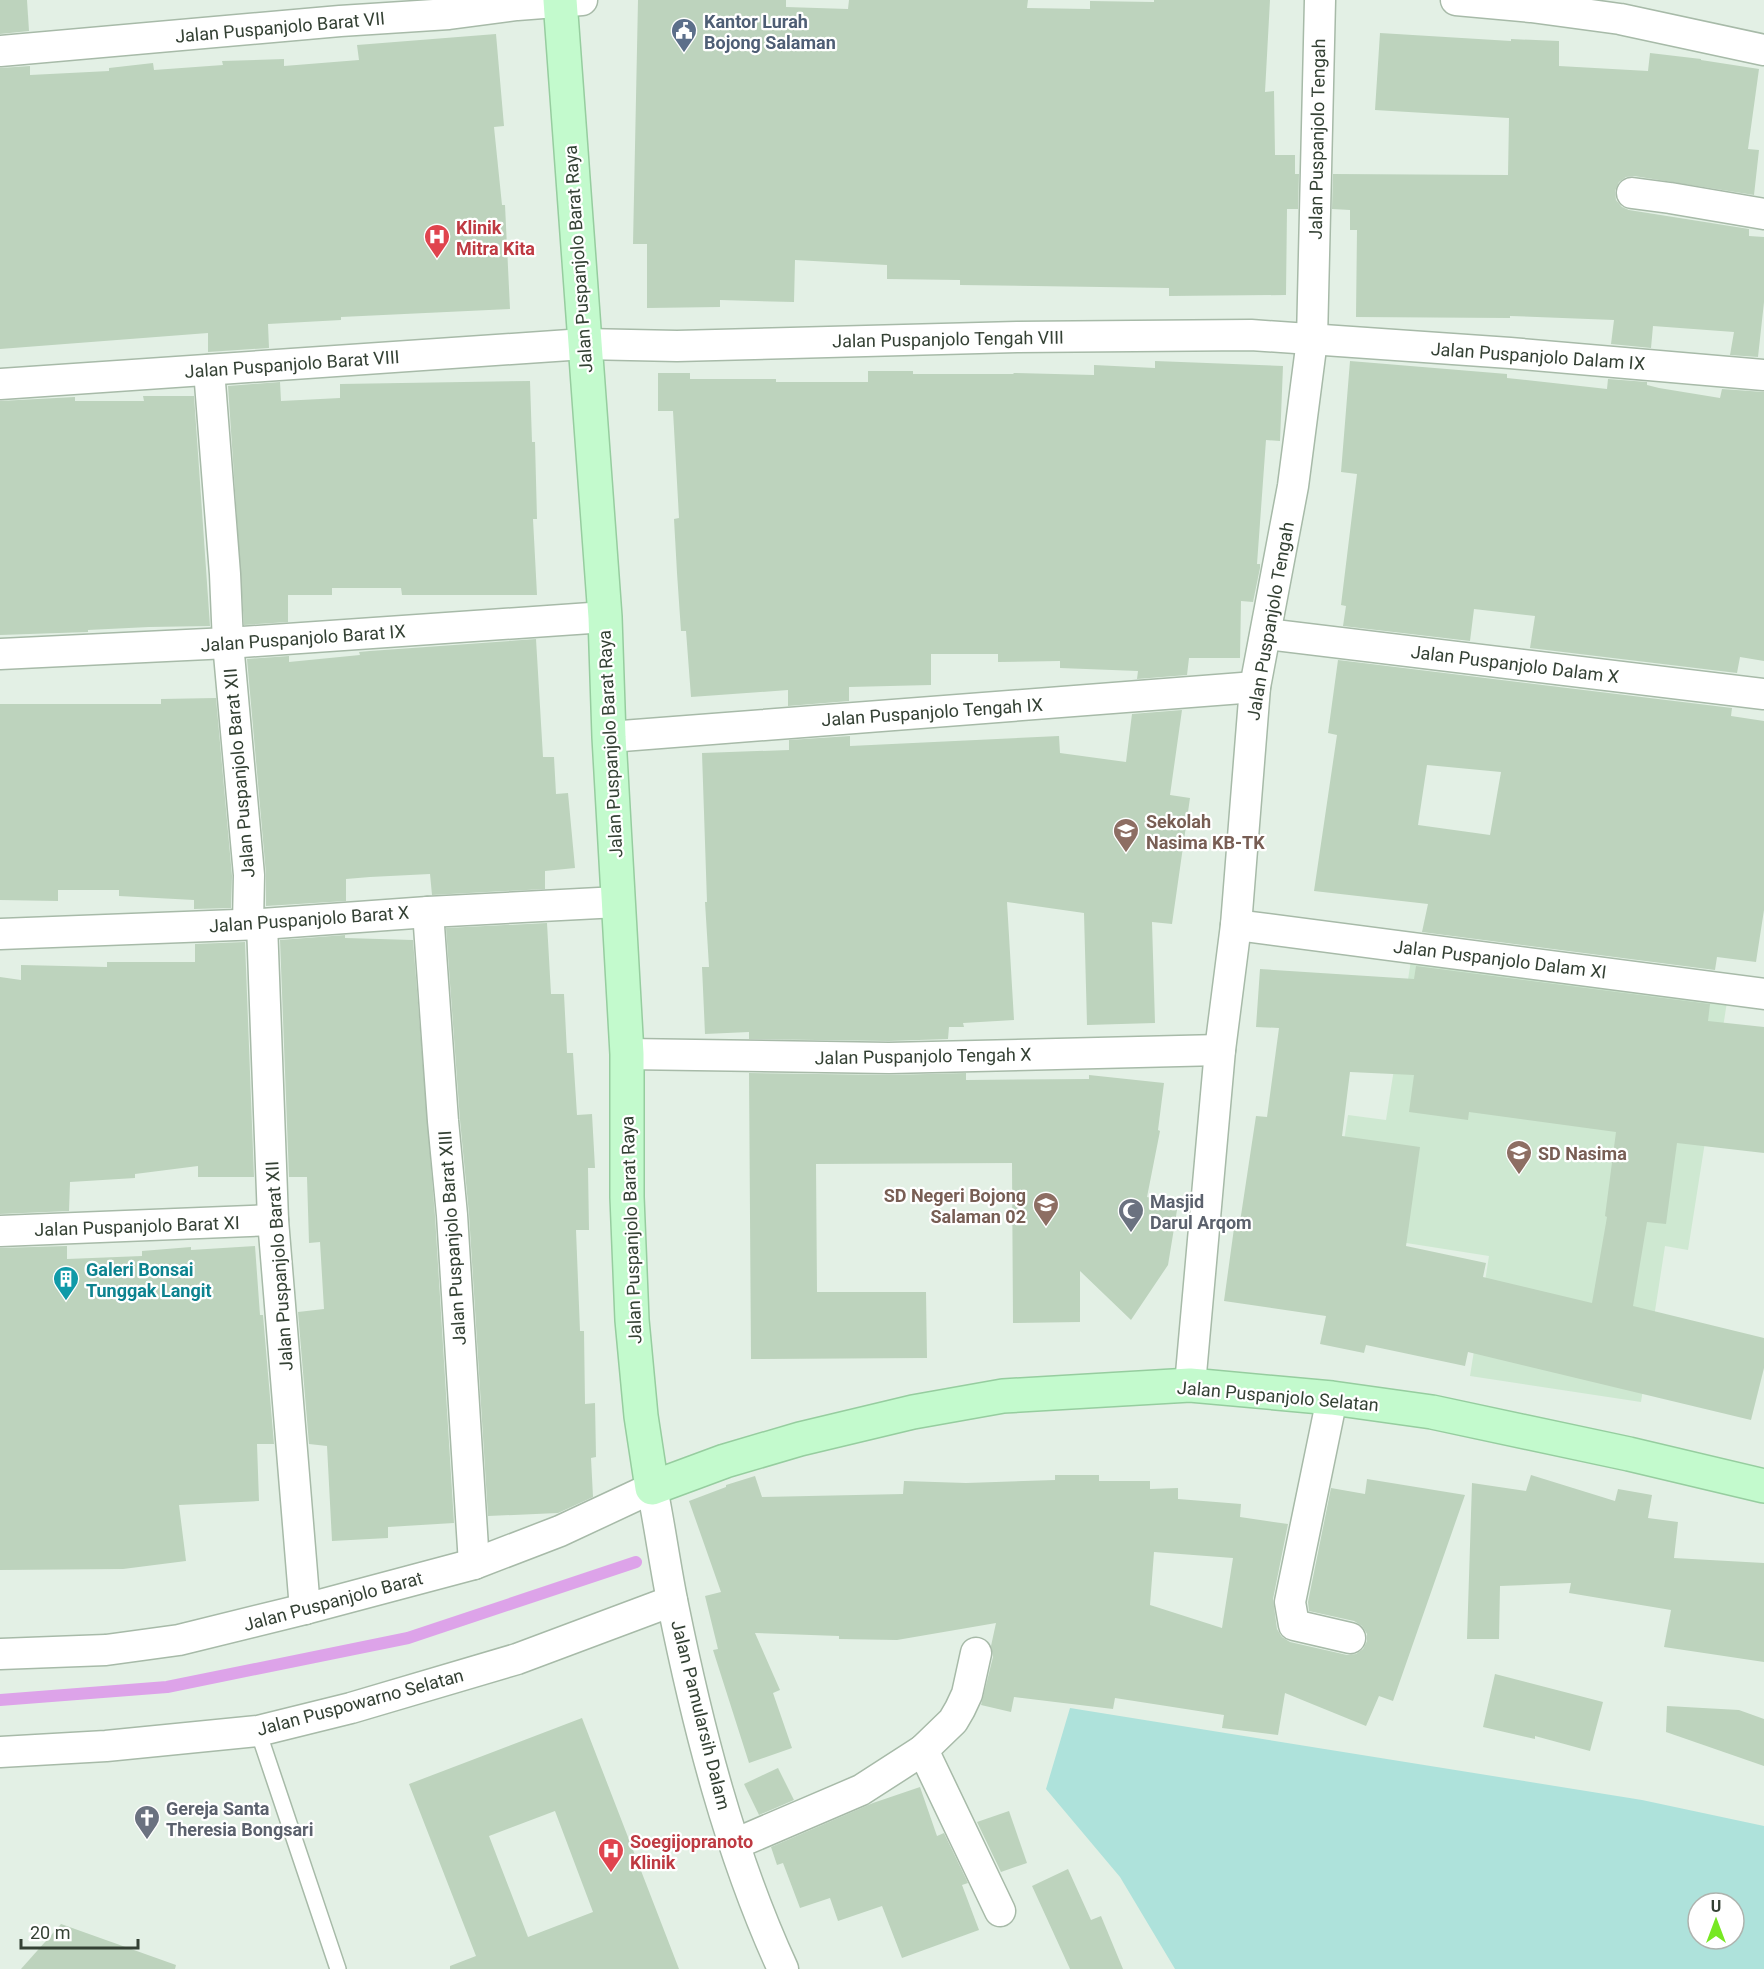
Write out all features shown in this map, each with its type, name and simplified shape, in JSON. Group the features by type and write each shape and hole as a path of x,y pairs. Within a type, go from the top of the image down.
{"street":[{"name":"Jalan Puspanjolo Tengah","path":"1190,1385 1220,1050 1236,925 1255,687 1267,634 1293,486 1312,340 1320,0"},
{"path":"1456,0 1620,19 1764,50"},
{"name":"Jalan Puspanjolo Barat VII","path":"0,51 340,21 449,14 567,1"},
{"name":"Jalan Puspanjolo Barat Raya","path":"567,1 584,344 605,617 609,737 627,1054 627,1197 632,1320 641,1416 652,1488"},
{"path":"1632,193 1764,214"},
{"name":"Jalan Puspanjolo Tengah VIII","path":"584,344 677,345 1239,335 1312,340"},
{"name":"Jalan Puspanjolo Dalam IX","path":"1312,340 1498,352 1764,375"},
{"name":"Jalan Puspanjolo Barat VIII","path":"0,384 584,344"},
{"name":"Jalan Puspanjolo Barat XII","path":"209,370 224,553 228,643 255,924 273,1220 305,1609"},
{"name":"Jalan Puspanjolo Barat IX","path":"0,654 228,643 605,617"},
{"name":"Jalan Puspanjolo Dalam X","path":"1267,634 1764,694"},
{"name":"Jalan Puspanjolo Tengah IX","path":"609,737 1255,687"},
{"name":"Jalan Puspanjolo Barat X","path":"0,934 255,924 618,902"},
{"name":"Jalan Puspanjolo Barat XIII","path":"428,912 452,1215 474,1564"},
{"name":"Jalan Puspanjolo Dalam XI","path":"1236,925 1764,994"},
{"name":"Jalan Puspanjolo Tengah X","path":"627,1054 890,1058 1220,1050"},
{"name":"Jalan Puspanjolo Barat XI","path":"0,1231 273,1220"},
{"name":"Jalan Puspanjolo Selatan","path":"652,1488 725,1461 800,1439 913,1412 1003,1396 1190,1385 1332,1398 1432,1412 1629,1454 1764,1486"},
{"path":"1332,1398 1290,1602 1294,1625 1350,1638"},
{"name":"Jalan Puspanjolo Barat","path":"0,1654 106,1650 179,1640 305,1609 474,1564 561,1532 652,1488"},
{"name":"Jalan Pamularsih Dalam","path":"652,1488 672,1601 717,1785 765,1930 783,1969"},
{"name":"Jalan Puspowarno Selatan","path":"0,1752 106,1746 258,1731 351,1708 517,1659 672,1601"},
{"path":"735,1844 861,1790 923,1750 953,1721 960,1709 967,1694 976,1653"},
{"path":"923,1750 1000,1911"}],"lane":[{"path":"258,1731 338,1969"}],"shaded area":[{"name":"SD Nasima","path":"1412,954 1727,1002 1688,1250 1665,1246 1641,1402 1470,1376 1489,1256 1330,1231 1348,1115 1386,1120"},
{"path":"1070,1708 1642,1800 1764,1826 1764,1969 1175,1969 1120,1877 1046,1789"}],"building":[{"path":"0,0 27,0 29,31 0,34"},
{"path":"638,0 786,0 786,7 848,9 849,0 1028,0 1027,8 1090,9 1090,1 1270,0 1265,92 1274,91 1275,155 1295,155 1295,174 1299,174 1298,209 1287,209 1286,295 1169,296 1169,288 960,285 960,280 887,279 887,265 795,260 794,302 720,300 720,307 647,308 647,244 633,244"},
{"path":"1380,33 1511,41 1511,39 1559,41 1559,66 1648,71 1650,53 1759,69 1748,149 1759,150 1754,195 1634,176 1626,177 1619,182 1615,191 1616,200 1622,207 1629,210 1749,229 1749,236 1764,237 1764,302 1758,357 1730,355 1734,332 1653,326 1651,348 1611,344 1614,320 1510,316 1510,318 1356,317 1357,230 1350,230 1350,210 1332,209 1333,174 1508,175 1509,118 1375,110"},
{"path":"496,34 504,126 494,127 502,205 505,205 510,309 341,317 341,320 268,324 269,348 208,352 208,333 0,349 0,68 30,66 30,75 109,71 109,68 153,63 154,70 223,65 222,61 284,59 284,66 359,60 357,45"},
{"path":"1155,361 1283,366 1280,441 1266,440 1257,564 1260,564 1260,568 1253,602 1241,601 1240,658 1189,658 1187,675 1137,679 1138,671 1060,668 1060,661 998,662 998,654 931,654 931,685 849,687 849,701 788,706 788,690 691,697 686,631 681,631 677,573 674,519 679,518 673,411 658,411 658,373 690,373 690,379 868,382 868,371 913,371 913,374 1094,375 1094,365 1155,368"},
{"path":"1350,361 1507,374 1507,378 1607,389 1608,379 1647,382 1647,385 1659,388 1720,398 1722,389 1764,392 1764,661 1740,657 1737,673 1530,648 1535,616 1474,609 1470,641 1343,626 1346,606 1341,605 1357,474 1341,472"},
{"path":"530,381 532,442 535,442 537,519 533,519 537,595 402,595 401,588 332,588 332,595 288,595 288,622 244,625 228,386 280,382 281,401 340,398 340,384"},
{"path":"143,396 194,396 210,626 0,635 0,401 75,397 75,401 144,401"},
{"path":"536,639 543,757 554,757 556,794 568,793 575,868 545,871 545,889 432,895 430,874 370,877 346,879 346,901 266,906 266,874 247,659 289,656 289,662 360,655 359,652"},
{"path":"1338,660 1732,708 1731,716 1764,721 1764,910 1756,962 1717,957 1715,970 1422,932 1428,904 1314,891 1337,735 1328,733","holes":["1427,765 1501,772 1490,835 1418,825"]},
{"path":"216,698 232,876 231,908 194,909 194,900 119,896 119,890 58,890 58,901 0,900 0,704 161,704 161,699"},
{"path":"1182,710 1170,795 1190,798 1172,924 1152,922 1155,1023 1087,1025 1084,913 1007,902 1014,1020 963,1023 964,1027 949,1027 948,1039 889,1041 749,1039 749,1032 705,1034 702,967 709,967 705,902 707,902 702,753 789,750 789,740 850,736 850,746 1059,736 1060,753 1126,762 1132,714"},
{"path":"547,923 551,994 564,994 567,1053 573,1053 577,1115 592,1114 595,1168 588,1168 589,1230 576,1230 580,1331 584,1331 585,1404 595,1403 596,1457 591,1458 593,1497 558,1513 488,1516 469,1214 446,928"},
{"path":"345,935 345,938 413,940 435,1216 454,1523 388,1527 388,1538 332,1541 327,1446 309,1444 298,1312 324,1309 320,1242 309,1243 307,1177 289,1177 280,940"},
{"path":"245,942 254,1177 198,1177 198,1166 135,1174 135,1178 70,1182 69,1211 0,1214 0,977 21,980 21,965 107,967 107,962 195,962 195,944"},
{"path":"1416,966 1710,1004 1708,1021 1764,1027 1764,1153 1677,1143 1666,1224 1647,1222 1633,1306 1764,1338 1764,1368 1751,1420 1468,1352 1465,1366 1366,1345 1364,1353 1320,1344 1326,1316 1224,1301 1235,1221 1240,1222 1256,1116 1267,1117 1279,1028 1256,1027 1260,969 1414,979","holes":["1350,1072 1414,1075 1409,1112 1468,1120 1469,1112 1616,1132 1605,1216 1607,1217 1592,1303 1483,1277 1486,1263 1406,1246 1420,1147 1342,1136"]},
{"name":"SD Negeri Bojong Salaman 02","path":"749,1073 889,1075 966,1073 966,1080 1089,1079 1089,1075 1164,1083 1158,1130 1160,1131 1147,1197 1178,1204 1168,1265 1131,1320 1080,1271 1080,1322 1013,1323 1012,1163 816,1164 817,1292 926,1292 927,1358 751,1359"},
{"path":"67,1246 67,1259 142,1256 142,1251 191,1247 191,1250 255,1246 274,1444 257,1444 259,1501 179,1505 186,1561 123,1569 0,1570 0,1248"},
{"path":"1055,1475 1099,1475 1099,1481 1150,1481 1150,1489 1178,1488 1178,1499 1241,1504 1240,1517 1288,1524 1273,1599 1277,1629 1282,1637 1290,1642 1347,1655 1356,1654 1363,1649 1367,1641 1367,1634 1362,1626 1354,1621 1309,1611 1308,1602 1331,1488 1365,1494 1367,1479 1465,1495 1393,1701 1379,1696 1366,1726 1285,1693 1278,1735 1222,1728 1224,1715 1115,1698 1113,1709 1014,1697 1011,1712 981,1705 993,1657 991,1646 996,1623 897,1640 839,1639 839,1636 755,1633 780,1690 773,1693 792,1748 749,1763 713,1650 718,1649 705,1596 721,1592 689,1501 726,1487 726,1485 755,1476 762,1497 903,1494 904,1481 966,1483 1055,1480","holes":["1154,1552 1233,1558 1222,1628 1150,1605"]},
{"path":"1531,1475 1615,1501 1618,1489 1652,1495 1648,1518 1678,1522 1674,1558 1764,1563 1764,1662 1664,1647 1671,1610 1569,1593 1571,1583 1500,1586 1499,1639 1467,1639 1472,1483 1526,1491"},
{"path":"1495,1674 1603,1702 1590,1751 1535,1736 1535,1739 1483,1727"},
{"path":"1667,1706 1739,1710 1764,1719 1764,1766 1666,1732"},
{"name":"Soegijopranoto Klinik","path":"582,1718 679,1969 450,1969 450,1966 476,1956 409,1784","holes":["555,1811 593,1912 528,1937 489,1836"]},
{"path":"778,1768 794,1800 759,1815 744,1784"},
{"path":"920,1787 937,1836 944,1833 968,1883 962,1885 979,1930 902,1958 882,1906 838,1921 830,1898 800,1908 783,1863 777,1865 771,1847 873,1803"},
{"path":"1009,1811 1027,1863 1001,1872 977,1822"},
{"path":"1068,1869 1091,1920 1101,1916 1123,1969 1070,1969 1032,1886"},
{"path":"61,1924 176,1965 175,1969 21,1969"}],"waterway":[{"path":"0,1700 167,1687 408,1638 636,1562"}],"place":[{"name":"Kantor Lurah Bojong Salaman","path":"684,54"},
{"name":"Klinik Mitra Kita","path":"437,260"},
{"name":"Sekolah Nasima KB-TK","path":"1126,854"},
{"name":"SD Nasima","path":"1519,1176"},
{"name":"SD Negeri Bojong Salaman 02","path":"1046,1228"},
{"name":"Masjid Darul Arqom","path":"1131,1234"},
{"name":"Galeri Bonsai Tunggak Langit","path":"66,1302"},
{"name":"Gereja Santa Theresia Bongsari","path":"147,1841"},
{"name":"Soegijopranoto Klinik","path":"611,1874"}]}
